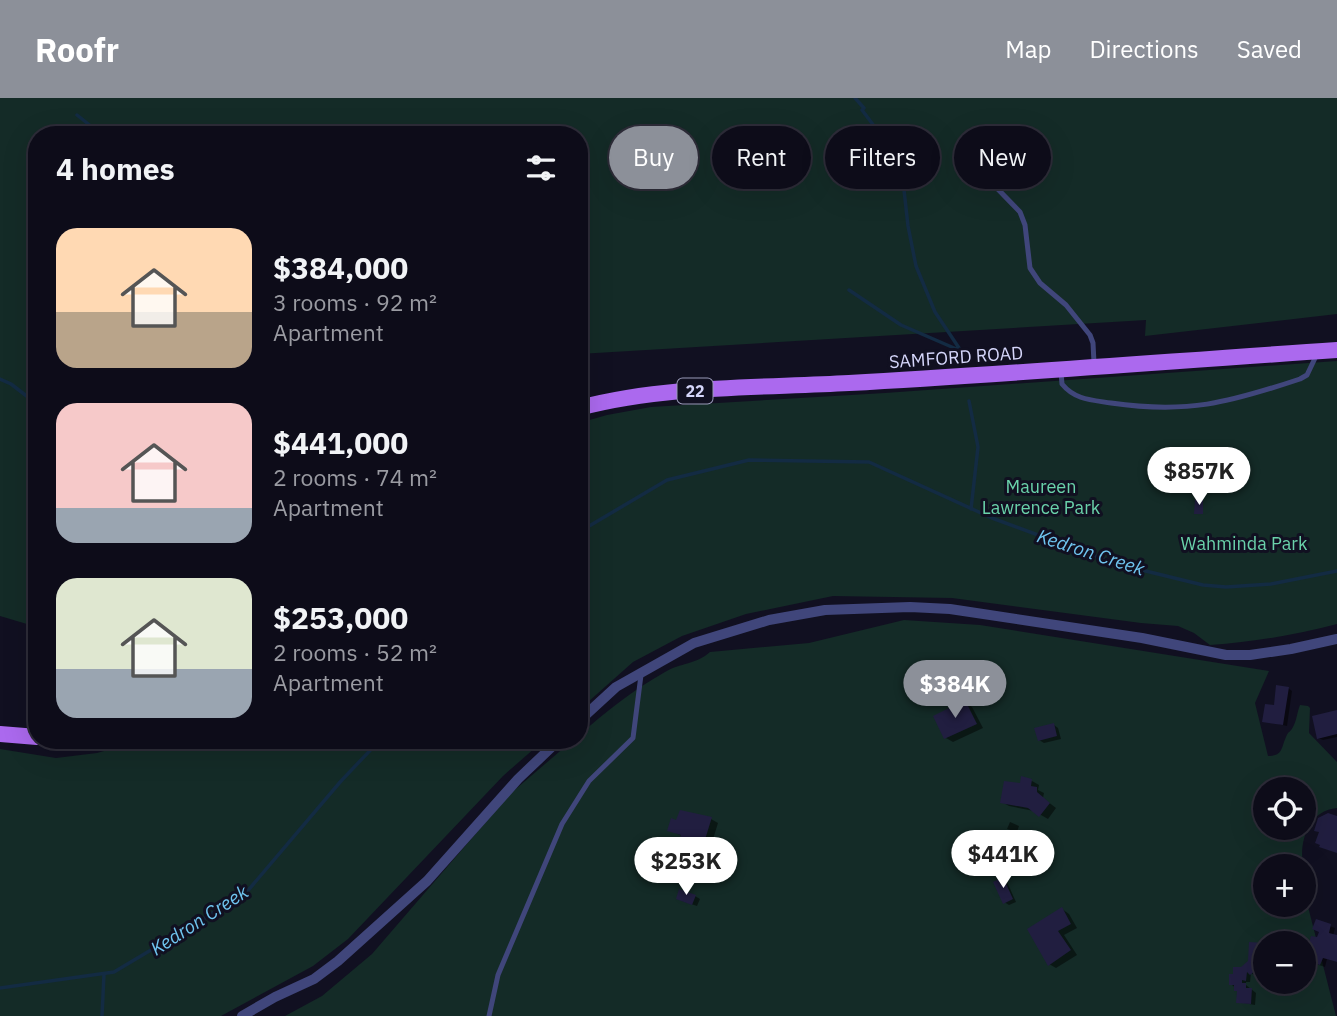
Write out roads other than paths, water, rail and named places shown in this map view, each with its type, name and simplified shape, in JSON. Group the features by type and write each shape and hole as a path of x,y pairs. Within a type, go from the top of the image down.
{"main road":[{"name":"SAMFORD ROAD","path":"588,406 662,393 1337,350"},
{"path":"0,734 28,736"}],"street":[{"path":"588,712 615,687 694,643 769,620 825,610 950,608 1142,638 1226,655 1250,655 1337,639"},
{"path":"242,1016 314,979 338,961 427,881 518,779 550,749"}],"lane":[{"path":"998,189 1020,212 1025,225 1030,268 1040,283 1066,305 1090,335 1095,366"},
{"path":"1060,369 1062,384 1079,398 1175,408 1235,400 1300,379 1312,369 1319,351"},
{"path":"489,1016 498,975 562,824 589,781 633,738 641,672"}],"waterway":[{"path":"855,98 890,147 902,172 916,266 935,312 961,351"},
{"path":"77,115 91,126"},
{"path":"849,290 901,325 961,351"},
{"path":"0,379 28,397"},
{"path":"969,401 978,447 971,509"},
{"name":"Kedron Creek","path":"588,527 667,480 749,460 869,462 992,518 1117,564 1203,585 1226,587 1271,584 1337,571"},
{"name":"Kedron Creek","path":"0,988 114,972 245,894 371,749"},
{"path":"102,1016 104,974"}],"park label":[{"name":"Maureen Lawrence Park","path":"1041,496"},
{"name":"Wahminda Park","path":"1244,543"}]}
